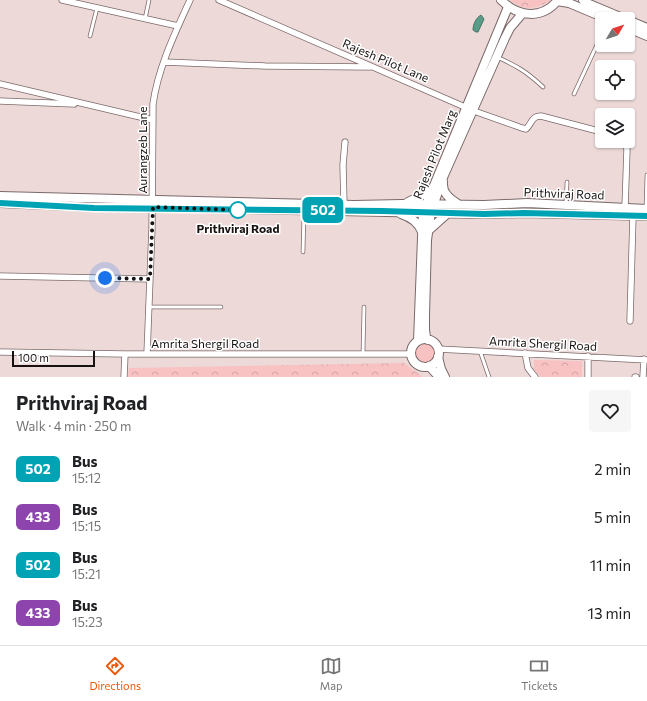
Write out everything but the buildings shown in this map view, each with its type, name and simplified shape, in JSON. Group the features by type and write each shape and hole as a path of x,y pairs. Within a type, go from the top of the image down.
{"main road":[{"path":"501,0 508,7 522,14 543,12 558,1 569,3 595,12"},
{"path":"583,0 601,12"},
{"name":"Rajesh Pilot Marg","path":"418,341 423,239 427,212 444,175 508,7"},
{"name":"Rajesh Pilot Marg","path":"430,204 434,184 470,109 510,28 522,14"},
{"path":"635,23 647,28"},
{"path":"635,31 647,36"},
{"path":"444,175 443,190 459,205"},
{"path":"402,204 421,196 434,184"},
{"name":"Prithviraj Road","path":"0,196 100,199 153,203 304,207 395,212 633,216 647,211"},
{"name":"Prithviraj Road","path":"0,203 94,208 153,203"},
{"name":"Prithviraj Road","path":"304,207 344,205 484,205 527,203 566,204 647,211"},
{"path":"395,212 418,224 421,229 423,239"},
{"name":"Rajesh Pilot Marg","path":"427,212 428,230 425,328 426,337 428,340"},
{"path":"428,230 448,213"},
{"path":"438,357 434,363 423,367 413,360 411,354 413,346 418,341 424,340 434,343 438,349 438,357 445,377"},
{"path":"429,366 439,377"}],"street":[{"path":"66,0 178,26"},
{"name":"Aurangzeb Lane","path":"147,354 153,203 153,104 156,84 178,26 190,0"},
{"name":"Rajesh Pilot Lane","path":"219,0 470,109 526,129 529,127 533,118 536,116 541,116 595,130"},
{"path":"164,62 265,66 374,67"},
{"path":"0,84 152,120"},
{"path":"0,101 87,104"},
{"path":"344,205 343,165 345,142"},
{"path":"625,208 626,148"},
{"path":"630,321 633,216"},
{"path":"0,276 150,279"},
{"name":"Amrita Shergil Road","path":"438,349 646,359"},
{"name":"Amrita Shergil Road","path":"0,352 125,354 411,354"},
{"path":"525,353 528,368 535,377"},
{"path":"124,377 125,354"},
{"path":"588,356 588,377"},
{"path":"643,377 646,359"}],"lane":[{"path":"145,19 149,0"},
{"path":"90,36 97,8"},
{"path":"574,94 595,49"},
{"path":"497,57 518,66 543,87"},
{"path":"647,175 647,211"},
{"path":"566,182 566,204"},
{"path":"303,252 304,207"},
{"path":"149,307 221,307"},
{"path":"363,353 364,307"},
{"path":"480,351 489,377"}],"green space":[{"path":"510,0 551,0 536,7 525,8"},
{"path":"424,343 432,346 435,354 432,362 424,365 416,362 413,354 416,346"},
{"path":"534,360 582,361 582,377 541,377 534,369"},
{"path":"404,363 423,377 128,377 129,368"}],"water":[{"path":"481,15 484,19 478,32 476,32 473,30 476,19"}],"bus line":[{"name":"502","path":"0,203 94,208 153,207 239,210 647,216"}],"place":[{"name":"Prithviraj Road","path":"238,210"}],"route":[{"path":"105,278 150,279 153,207 238,210"}]}
